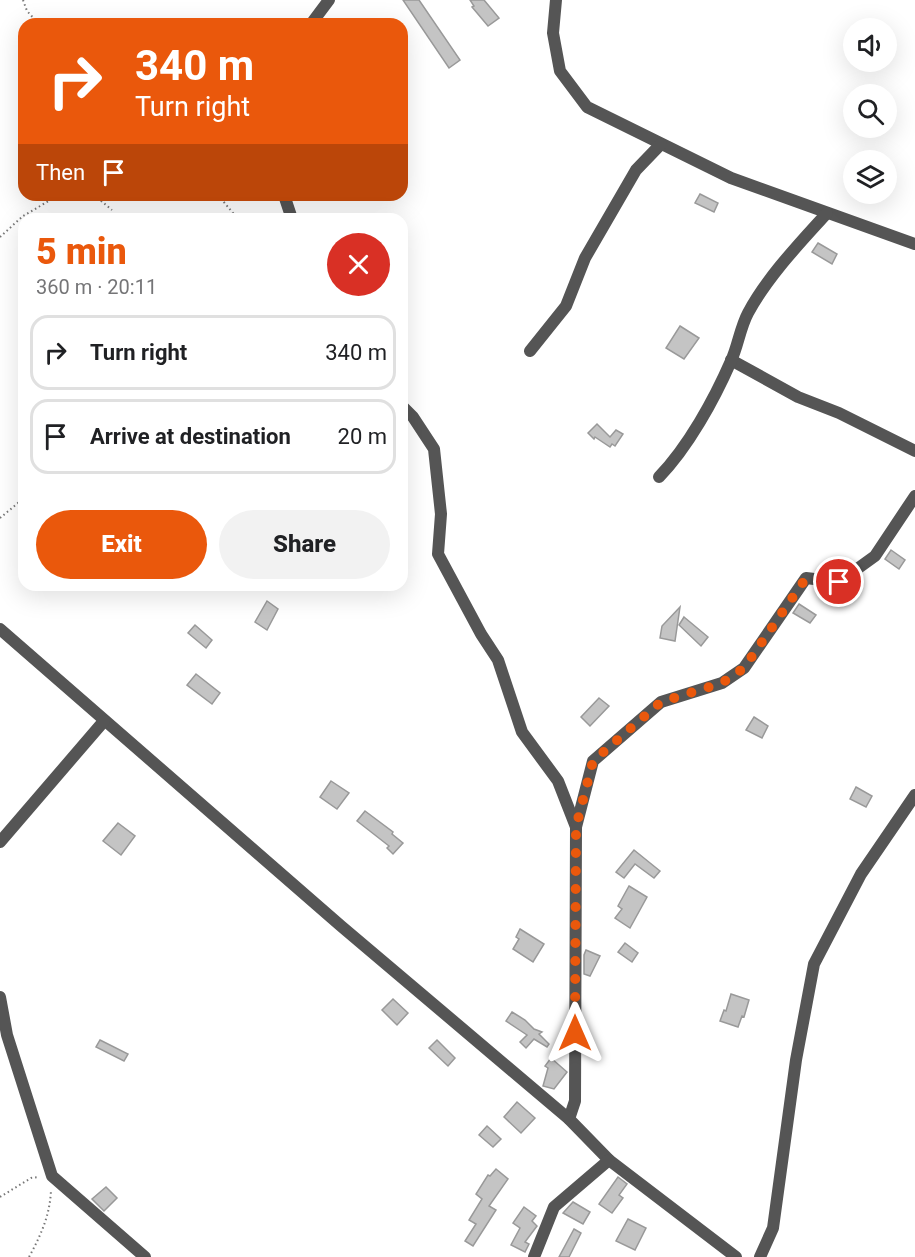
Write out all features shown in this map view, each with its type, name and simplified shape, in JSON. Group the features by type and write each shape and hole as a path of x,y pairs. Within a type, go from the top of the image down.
{"street":[{"path":"316,18 329,0"},
{"path":"556,0 553,33 560,71 588,107 730,178 915,244"},
{"path":"530,351 566,306 585,258 636,170 661,144"},
{"path":"659,477 675,460 697,425 731,360 747,314 782,262 827,213"},
{"path":"731,360 798,397 840,413 915,451"},
{"path":"408,412 434,449 441,514 438,554 481,634 498,660 522,732 558,781 576,827"},
{"path":"569,1119 575,1101 576,827 593,761 661,702 722,683 744,668 806,578 839,582 875,556 915,496"},
{"path":"0,629 332,918 569,1119 609,1160 736,1257"},
{"path":"0,842 104,721"},
{"path":"760,1257 773,1228 796,1060 814,964 861,874 915,795"},
{"path":"0,997 7,1035 52,1176 145,1257"},
{"path":"534,1257 554,1207 609,1160"}],"path":[{"path":"23,0 27,11 33,18"},
{"path":"28,213 49,201"},
{"path":"101,201 112,210"},
{"path":"223,201 233,213"},
{"path":"0,237 18,221"},
{"path":"0,518 18,503"},
{"path":"0,1197 31,1178 52,1176 50,1204 45,1224 29,1257"}],"building":[{"path":"403,0 419,0 460,60 449,68"},
{"path":"470,0 484,0 499,18 488,26 472,7 474,6"},
{"path":"700,194 718,203 714,212 695,203"},
{"path":"818,243 837,254 832,264 812,252"},
{"path":"680,326 699,338 684,359 666,348"},
{"path":"597,424 610,437 616,430 623,434 615,446 612,444 610,447 595,437 594,439 588,433"},
{"path":"891,550 905,560 899,569 885,559"},
{"path":"267,601 278,609 267,630 255,622"},
{"path":"799,604 816,615 810,623 793,613"},
{"path":"680,607 675,641 660,638 662,626"},
{"path":"684,617 708,637 701,646 679,625"},
{"path":"195,625 212,640 206,648 188,633"},
{"path":"196,674 220,693 212,704 187,685"},
{"path":"599,698 609,706 590,726 581,717"},
{"path":"754,717 768,726 762,738 746,730"},
{"path":"331,781 349,793 337,809 320,797"},
{"path":"856,787 872,796 866,807 850,799"},
{"path":"365,811 393,832 392,834 403,843 393,854 387,848 389,846 357,821"},
{"path":"118,823 135,836 121,855 103,841"},
{"path":"634,850 660,871 654,878 635,864 624,878 616,872"},
{"path":"629,886 647,897 630,928 615,918 622,909 618,906"},
{"path":"520,929 544,944 533,962 513,949 519,939 516,937"},
{"path":"625,943 638,953 632,962 618,952"},
{"path":"586,950 600,956 590,976 584,974"},
{"path":"731,994 749,1000 738,1027 720,1021"},
{"path":"393,999 408,1013 397,1025 382,1010"},
{"path":"512,1012 534,1029 542,1032 539,1034 549,1044 547,1047 534,1039 526,1048 520,1042 527,1035 506,1021"},
{"path":"100,1040 128,1054 124,1061 96,1047"},
{"path":"437,1040 455,1058 448,1066 429,1048"},
{"path":"551,1058 567,1072 554,1089 543,1086 548,1068 545,1066"},
{"path":"517,1102 535,1118 521,1133 504,1117"},
{"path":"487,1126 501,1139 493,1147 479,1135"},
{"path":"496,1169 508,1179 489,1206 496,1210 473,1246 465,1241 476,1224 469,1220 482,1199 476,1194 488,1175 490,1176"},
{"path":"618,1177 627,1184 619,1195 623,1198 612,1213 599,1204"},
{"path":"106,1187 117,1198 104,1211 92,1199"},
{"path":"573,1202 590,1212 583,1224 563,1213"},
{"path":"524,1207 536,1216 532,1221 537,1226 525,1242 529,1244 525,1252 511,1245 520,1228 513,1223"},
{"path":"628,1219 646,1228 635,1250 616,1241"},
{"path":"574,1229 581,1233 569,1257 559,1257"}],"route":[{"path":"575,1033 576,827 593,761 661,702 722,683 744,668 806,578 839,582"}]}
